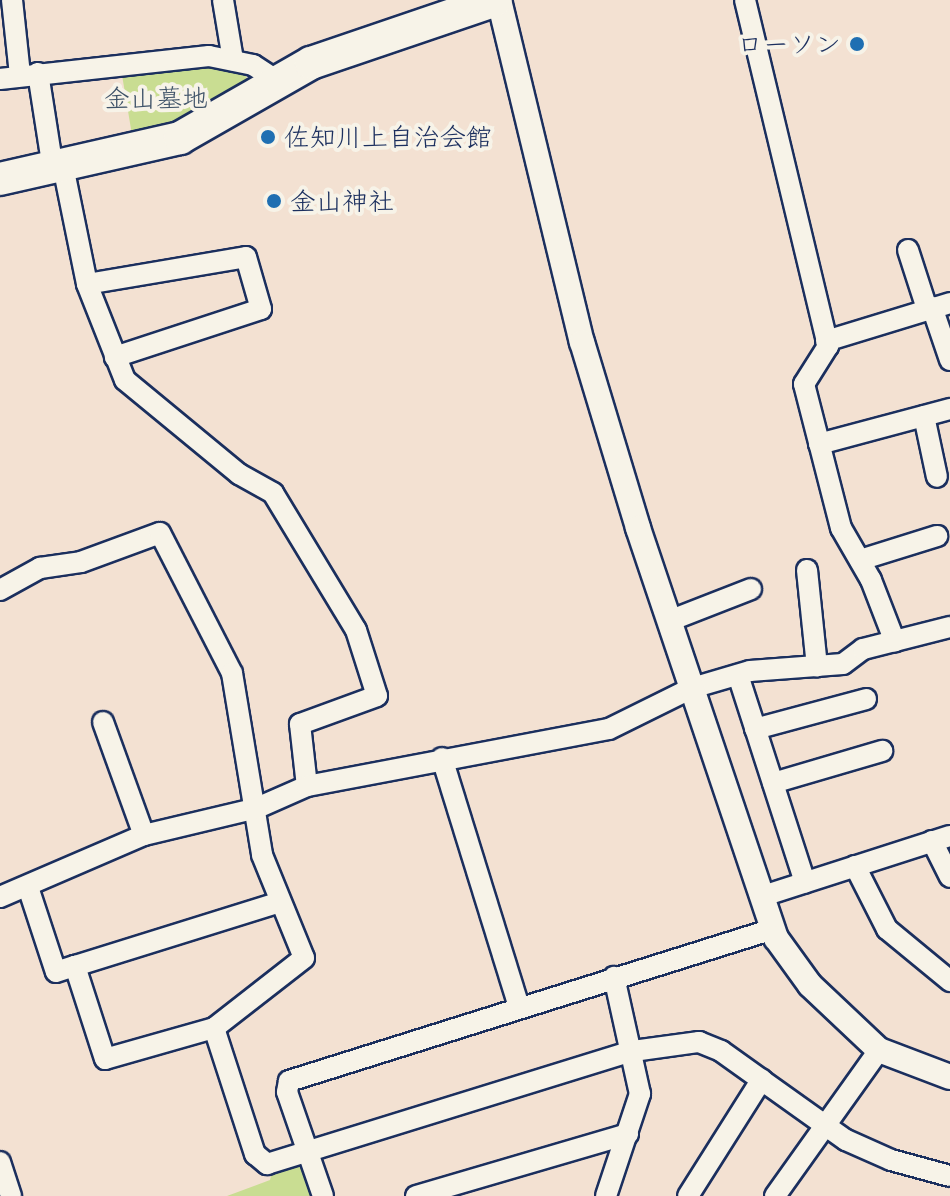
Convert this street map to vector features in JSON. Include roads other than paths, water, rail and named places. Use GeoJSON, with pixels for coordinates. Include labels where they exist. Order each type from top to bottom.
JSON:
{"type":"FeatureCollection","features":[{"type":"Feature","properties":{"kind":"main road"},"geometry":{"type":"LineString","coordinates":[[0,179],[180,138],[346,48],[498,0]]}},
{"type":"Feature","properties":{"kind":"street"},"geometry":{"type":"LineString","coordinates":[[12,0],[20,76],[58,168],[87,284],[125,380],[239,474],[273,493],[356,630],[377,696],[300,724],[307,786]]}},
{"type":"Feature","properties":{"kind":"street"},"geometry":{"type":"LineString","coordinates":[[223,0],[233,60]]}},
{"type":"Feature","properties":{"kind":"street"},"geometry":{"type":"LineString","coordinates":[[498,0],[582,342],[669,621],[773,929],[810,985],[879,1050],[950,1077]]}},
{"type":"Feature","properties":{"kind":"street"},"geometry":{"type":"LineString","coordinates":[[745,0],[826,341],[804,384],[841,528],[860,560],[895,642]]}},
{"type":"Feature","properties":{"kind":"street"},"geometry":{"type":"LineString","coordinates":[[20,76],[180,56],[233,60],[279,82]]}},
{"type":"Feature","properties":{"kind":"street"},"geometry":{"type":"LineString","coordinates":[[908,250],[936,306],[950,360]]}},
{"type":"Feature","properties":{"kind":"street"},"geometry":{"type":"LineString","coordinates":[[87,284],[246,257],[261,309],[115,357]]}},
{"type":"Feature","properties":{"kind":"street"},"geometry":{"type":"LineString","coordinates":[[826,341],[936,306]]}},
{"type":"Feature","properties":{"kind":"street"},"geometry":{"type":"LineString","coordinates":[[819,444],[950,409]]}},
{"type":"Feature","properties":{"kind":"street"},"geometry":{"type":"LineString","coordinates":[[924,416],[937,477]]}},
{"type":"Feature","properties":{"kind":"street"},"geometry":{"type":"LineString","coordinates":[[0,590],[40,568],[81,562],[160,533],[232,673],[257,808],[262,855],[304,958],[214,1028],[105,1059],[75,966]]}},
{"type":"Feature","properties":{"kind":"street"},"geometry":{"type":"LineString","coordinates":[[860,560],[937,536]]}},
{"type":"Feature","properties":{"kind":"street"},"geometry":{"type":"LineString","coordinates":[[807,570],[817,666]]}},
{"type":"Feature","properties":{"kind":"street"},"geometry":{"type":"LineString","coordinates":[[669,621],[751,589]]}},
{"type":"Feature","properties":{"kind":"street"},"geometry":{"type":"LineString","coordinates":[[0,897],[144,835],[257,808],[307,786],[442,758],[609,729],[692,688],[738,675],[843,664],[863,649],[950,627]]}},
{"type":"Feature","properties":{"kind":"street"},"geometry":{"type":"LineString","coordinates":[[738,675],[805,882]]}},
{"type":"Feature","properties":{"kind":"street"},"geometry":{"type":"LineString","coordinates":[[755,729],[866,699]]}},
{"type":"Feature","properties":{"kind":"street"},"geometry":{"type":"LineString","coordinates":[[103,722],[144,835]]}},
{"type":"Feature","properties":{"kind":"street"},"geometry":{"type":"LineString","coordinates":[[773,783],[882,751]]}},
{"type":"Feature","properties":{"kind":"street"},"geometry":{"type":"LineString","coordinates":[[442,758],[519,1006]]}},
{"type":"Feature","properties":{"kind":"street"},"geometry":{"type":"LineString","coordinates":[[763,896],[941,839],[950,877]]}},
{"type":"Feature","properties":{"kind":"street"},"geometry":{"type":"LineString","coordinates":[[855,866],[887,929],[950,981]]}},
{"type":"Feature","properties":{"kind":"street"},"geometry":{"type":"LineString","coordinates":[[28,887],[56,972],[280,902]]}},
{"type":"Feature","properties":{"kind":"street"},"geometry":{"type":"LineString","coordinates":[[323,1196],[287,1092],[289,1081],[519,1006],[773,929]]}},
{"type":"Feature","properties":{"kind":"street"},"geometry":{"type":"LineString","coordinates":[[606,1196],[640,1094],[633,1051],[614,977]]}},
{"type":"Feature","properties":{"kind":"street"},"geometry":{"type":"LineString","coordinates":[[214,1028],[255,1154],[267,1164],[633,1051],[699,1042],[762,1079],[825,1126],[891,1160],[950,1176]]}},
{"type":"Feature","properties":{"kind":"street"},"geometry":{"type":"LineString","coordinates":[[781,1194],[879,1050]]}},
{"type":"Feature","properties":{"kind":"street"},"geometry":{"type":"LineString","coordinates":[[688,1196],[762,1079]]}},
{"type":"Feature","properties":{"kind":"street"},"geometry":{"type":"LineString","coordinates":[[416,1196],[628,1134]]}},
{"type":"Feature","properties":{"kind":"street"},"geometry":{"type":"LineString","coordinates":[[0,1162],[11,1196]]}},
{"type":"Feature","properties":{"kind":"place","name":"ローソン"},"geometry":{"type":"Point","coordinates":[857,44]}},
{"type":"Feature","properties":{"kind":"place","name":"佐知川上自治会館"},"geometry":{"type":"Point","coordinates":[268,137]}},
{"type":"Feature","properties":{"kind":"place","name":"金山神社"},"geometry":{"type":"Point","coordinates":[274,201]}},
{"type":"Feature","properties":{"kind":"park label","name":"金山墓地"},"geometry":{"type":"Point","coordinates":[156,98]}}]}
